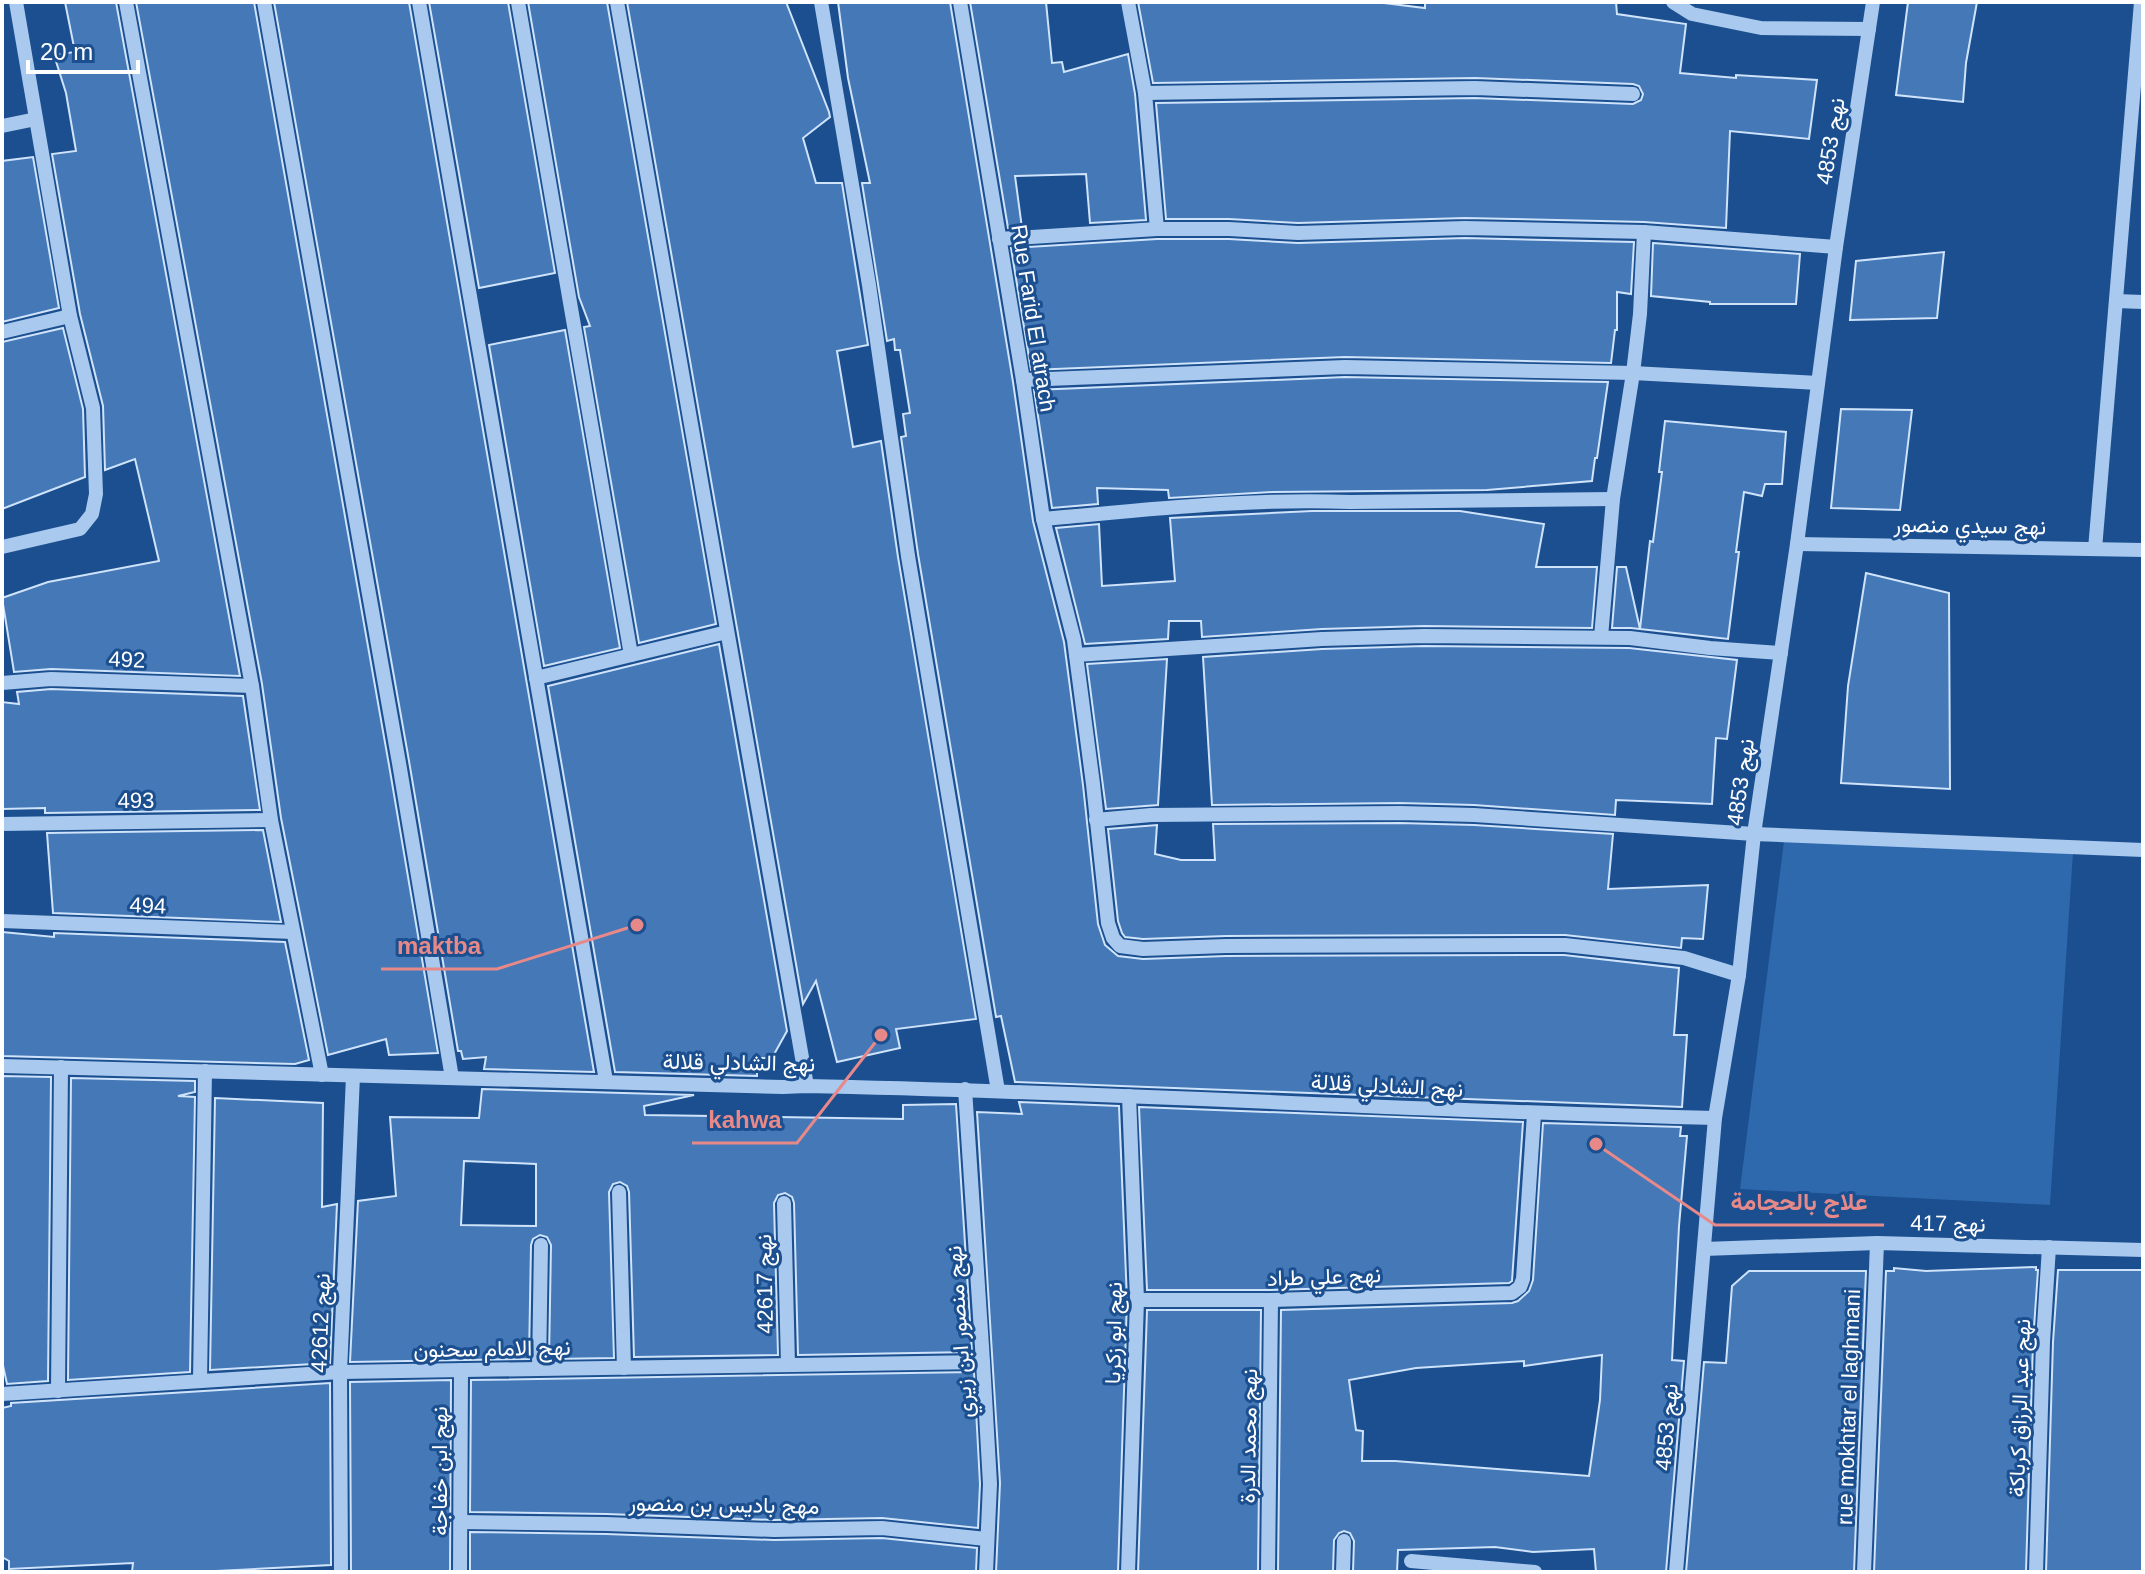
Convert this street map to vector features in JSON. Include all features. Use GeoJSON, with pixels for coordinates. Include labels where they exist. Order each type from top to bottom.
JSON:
{"type":"FeatureCollection","features":[{"type":"Feature","properties":{"kind":"street"},"geometry":{"type":"LineString","coordinates":[[2,547],[80,529],[92,514],[96,494],[93,408],[70,316],[16,2]]}},
{"type":"Feature","properties":{"kind":"street"},"geometry":{"type":"LineString","coordinates":[[126,2],[252,686],[271,820],[322,1075]]}},
{"type":"Feature","properties":{"kind":"street"},"geometry":{"type":"LineString","coordinates":[[264,2],[452,1078]]}},
{"type":"Feature","properties":{"kind":"street"},"geometry":{"type":"LineString","coordinates":[[419,2],[606,1081]]}},
{"type":"Feature","properties":{"kind":"street"},"geometry":{"type":"LineString","coordinates":[[518,2],[631,655]]}},
{"type":"Feature","properties":{"kind":"street"},"geometry":{"type":"LineString","coordinates":[[617,2],[807,1086]]}},
{"type":"Feature","properties":{"kind":"street"},"geometry":{"type":"LineString","coordinates":[[821,2],[869,285],[908,556],[998,1091]]}},
{"type":"Feature","properties":{"kind":"street","name":"Rue Farid El atrach"},"geometry":{"type":"LineString","coordinates":[[960,2],[1043,519],[1075,647],[1109,928],[1113,938],[1125,948],[1143,949],[1565,945],[1684,958],[1739,975]]}},
{"type":"Feature","properties":{"kind":"street"},"geometry":{"type":"LineString","coordinates":[[1128,2],[1145,93],[1157,229]]}},
{"type":"Feature","properties":{"kind":"street"},"geometry":{"type":"LineString","coordinates":[[1673,2],[1692,14],[1761,28],[1869,29]]}},
{"type":"Feature","properties":{"kind":"street","name":"نهج 4853"},"geometry":{"type":"LineString","coordinates":[[1676,1572],[1715,1118],[1739,975],[1754,834],[1873,2]]}},
{"type":"Feature","properties":{"kind":"street"},"geometry":{"type":"LineString","coordinates":[[2095,549],[2140,58],[2141,2]]}},
{"type":"Feature","properties":{"kind":"street"},"geometry":{"type":"LineString","coordinates":[[1145,93],[1475,88],[1633,94]]}},
{"type":"Feature","properties":{"kind":"street"},"geometry":{"type":"LineString","coordinates":[[2,126],[36,119]]}},
{"type":"Feature","properties":{"kind":"street"},"geometry":{"type":"LineString","coordinates":[[999,239],[1157,229],[1298,233],[1465,228],[1644,232],[1836,247]]}},
{"type":"Feature","properties":{"kind":"street"},"geometry":{"type":"LineString","coordinates":[[1601,637],[1613,499],[1640,314],[1644,232]]}},
{"type":"Feature","properties":{"kind":"street"},"geometry":{"type":"LineString","coordinates":[[2116,301],[2143,302]]}},
{"type":"Feature","properties":{"kind":"street"},"geometry":{"type":"LineString","coordinates":[[2,332],[70,316]]}},
{"type":"Feature","properties":{"kind":"street"},"geometry":{"type":"LineString","coordinates":[[1023,380],[1345,367],[1633,373],[1818,383]]}},
{"type":"Feature","properties":{"kind":"street"},"geometry":{"type":"LineString","coordinates":[[1043,519],[1169,508],[1310,501],[1613,499]]}},
{"type":"Feature","properties":{"kind":"street","name":"نهج سيدي منصور"},"geometry":{"type":"LineString","coordinates":[[1797,544],[2143,550]]}},
{"type":"Feature","properties":{"kind":"street"},"geometry":{"type":"LineString","coordinates":[[536,678],[727,632]]}},
{"type":"Feature","properties":{"kind":"street"},"geometry":{"type":"LineString","coordinates":[[1075,647],[1424,636],[1601,637],[1781,653]]}},
{"type":"Feature","properties":{"kind":"street","name":"492"},"geometry":{"type":"LineString","coordinates":[[2,683],[51,679],[252,686]]}},
{"type":"Feature","properties":{"kind":"street"},"geometry":{"type":"LineString","coordinates":[[1096,820],[1151,815],[1429,814],[1754,834],[2143,850]]}},
{"type":"Feature","properties":{"kind":"street","name":"493"},"geometry":{"type":"LineString","coordinates":[[2,824],[271,820]]}},
{"type":"Feature","properties":{"kind":"street","name":"494"},"geometry":{"type":"LineString","coordinates":[[2,921],[293,932]]}},
{"type":"Feature","properties":{"kind":"street","name":"نهج الشادلي قلالة"},"geometry":{"type":"LineString","coordinates":[[2,1066],[965,1089],[1534,1114],[1715,1118]]}},
{"type":"Feature","properties":{"kind":"street"},"geometry":{"type":"LineString","coordinates":[[58,1391],[61,1067]]}},
{"type":"Feature","properties":{"kind":"street"},"geometry":{"type":"LineString","coordinates":[[200,1381],[205,1071]]}},
{"type":"Feature","properties":{"kind":"street","name":"نهج 42612"},"geometry":{"type":"LineString","coordinates":[[341,1572],[340,1372],[353,1076]]}},
{"type":"Feature","properties":{"kind":"street","name":"نهج منصور ابن زيري"},"geometry":{"type":"LineString","coordinates":[[965,1089],[990,1484],[986,1572]]}},
{"type":"Feature","properties":{"kind":"street","name":"نهج ابو زكريا"},"geometry":{"type":"LineString","coordinates":[[1128,1572],[1137,1300],[1129,1096]]}},
{"type":"Feature","properties":{"kind":"street","name":"نهج علي طراد"},"geometry":{"type":"LineString","coordinates":[[1137,1300],[1271,1300],[1512,1293],[1520,1287],[1523,1279],[1534,1114]]}},
{"type":"Feature","properties":{"kind":"street"},"geometry":{"type":"LineString","coordinates":[[619,1192],[624,1368]]}},
{"type":"Feature","properties":{"kind":"street","name":"نهج 42617"},"geometry":{"type":"LineString","coordinates":[[784,1203],[788,1365]]}},
{"type":"Feature","properties":{"kind":"street","name":"نهج 417"},"geometry":{"type":"LineString","coordinates":[[1704,1249],[1877,1243],[2143,1250]]}},
{"type":"Feature","properties":{"kind":"street","name":"rue mokhtar el laghmani"},"geometry":{"type":"LineString","coordinates":[[1864,1572],[1877,1243]]}},
{"type":"Feature","properties":{"kind":"street"},"geometry":{"type":"LineString","coordinates":[[539,1369],[541,1245]]}},
{"type":"Feature","properties":{"kind":"street","name":"نهج عبد الرزاق كرباكة"},"geometry":{"type":"LineString","coordinates":[[2036,1572],[2049,1247]]}},
{"type":"Feature","properties":{"kind":"street","name":"نهج محمد الدرة"},"geometry":{"type":"LineString","coordinates":[[1268,1572],[1271,1300]]}},
{"type":"Feature","properties":{"kind":"street","name":"نهج الامام سحنون"},"geometry":{"type":"LineString","coordinates":[[2,1394],[340,1372],[983,1362]]}},
{"type":"Feature","properties":{"kind":"street","name":"نهج ابن خفاجة"},"geometry":{"type":"LineString","coordinates":[[460,1572],[461,1370]]}},
{"type":"Feature","properties":{"kind":"street","name":"مهج باديس بن منصور"},"geometry":{"type":"LineString","coordinates":[[461,1522],[774,1530],[882,1528],[986,1539]]}},
{"type":"Feature","properties":{"kind":"street"},"geometry":{"type":"LineString","coordinates":[[1343,1572],[1344,1541]]}},
{"type":"Feature","properties":{"kind":"street"},"geometry":{"type":"LineString","coordinates":[[1411,1561],[1535,1572]]}},
{"type":"Feature","properties":{"kind":"shaded area"},"geometry":{"type":"Polygon","coordinates":[[[1784,841],[2073,852],[2050,1205],[1740,1189],[1784,841]]]}},
{"type":"Feature","properties":{"kind":"building"},"geometry":{"type":"Polygon","coordinates":[[[65,2],[116,2],[240,676],[51,669],[14,672],[2,598],[48,582],[159,561],[135,459],[105,470],[103,406],[80,314],[52,154],[76,151],[66,93],[54,55],[75,52],[65,2]]]}},
{"type":"Feature","properties":{"kind":"building"},"geometry":{"type":"Polygon","coordinates":[[[136,2],[254,2],[438,1053],[389,1055],[386,1039],[328,1055],[281,818],[262,684],[136,2]]]}},
{"type":"Feature","properties":{"kind":"building"},"geometry":{"type":"Polygon","coordinates":[[[274,2],[409,2],[594,1072],[484,1069],[486,1057],[463,1059],[461,1051],[458,1051],[274,2]]]}},
{"type":"Feature","properties":{"kind":"building"},"geometry":{"type":"Polygon","coordinates":[[[429,2],[508,2],[555,273],[479,288],[429,2]]]}},
{"type":"Feature","properties":{"kind":"building"},"geometry":{"type":"Polygon","coordinates":[[[528,2],[607,2],[716,624],[639,643],[584,327],[590,326],[579,297],[528,2]]]}},
{"type":"Feature","properties":{"kind":"building"},"geometry":{"type":"Polygon","coordinates":[[[627,2],[786,2],[829,112],[830,117],[803,138],[816,183],[842,183],[868,345],[837,351],[853,447],[881,441],[976,1019],[896,1029],[900,1048],[837,1062],[816,981],[803,1004],[627,2]]]}},
{"type":"Feature","properties":{"kind":"building"},"geometry":{"type":"Polygon","coordinates":[[[838,2],[950,2],[1033,521],[1064,642],[1098,924],[1105,945],[1118,956],[1143,959],[1564,955],[1679,968],[1674,1035],[1687,1035],[1682,1107],[1015,1082],[1001,1016],[996,1017],[918,554],[901,437],[906,436],[903,414],[910,413],[900,350],[895,350],[894,339],[887,341],[862,183],[870,183],[848,78],[838,2]]]}},
{"type":"Feature","properties":{"kind":"building"},"geometry":{"type":"Polygon","coordinates":[[[970,2],[1046,2],[1052,63],[1062,62],[1064,72],[1128,54],[1135,94],[1146,220],[1090,223],[1086,174],[1015,176],[1022,228],[1008,228],[970,2]]]}},
{"type":"Feature","properties":{"kind":"building"},"geometry":{"type":"Polygon","coordinates":[[[1138,2],[1376,2],[1425,8],[1425,2],[1616,2],[1617,14],[1686,24],[1680,73],[1817,80],[1809,139],[1730,131],[1726,228],[1644,222],[1465,218],[1298,223],[1166,219],[1156,103],[1475,98],[1633,104],[1641,100],[1643,94],[1639,86],[1633,84],[1475,78],[1153,83],[1138,2]]]}},
{"type":"Feature","properties":{"kind":"building"},"geometry":{"type":"Polygon","coordinates":[[[1908,2],[1977,2],[1966,63],[1963,102],[1896,95],[1908,2]]]}},
{"type":"Feature","properties":{"kind":"building"},"geometry":{"type":"Polygon","coordinates":[[[33,157],[59,308],[2,322],[2,161],[33,157]]]}},
{"type":"Feature","properties":{"kind":"building"},"geometry":{"type":"Polygon","coordinates":[[[1465,238],[1634,242],[1631,294],[1617,292],[1617,330],[1611,363],[1345,357],[1031,370],[1011,248],[1157,239],[1298,243],[1465,238]]]}},
{"type":"Feature","properties":{"kind":"building"},"geometry":{"type":"Polygon","coordinates":[[[1653,243],[1800,254],[1796,304],[1710,304],[1651,296],[1653,243]]]}},
{"type":"Feature","properties":{"kind":"building"},"geometry":{"type":"Polygon","coordinates":[[[1944,252],[1937,318],[1850,320],[1856,261],[1944,252]]]}},
{"type":"Feature","properties":{"kind":"building"},"geometry":{"type":"Polygon","coordinates":[[[63,328],[83,409],[85,477],[2,509],[2,342],[63,328]]]}},
{"type":"Feature","properties":{"kind":"building"},"geometry":{"type":"Polygon","coordinates":[[[565,330],[620,648],[544,666],[489,345],[565,330]]]}},
{"type":"Feature","properties":{"kind":"building"},"geometry":{"type":"Polygon","coordinates":[[[1345,377],[1608,382],[1592,481],[1487,490],[1273,492],[1169,498],[1168,490],[1097,488],[1098,504],[1052,508],[1034,390],[1345,377]]]}},
{"type":"Feature","properties":{"kind":"building"},"geometry":{"type":"Polygon","coordinates":[[[1841,409],[1912,410],[1900,510],[1831,508],[1841,409]]]}},
{"type":"Feature","properties":{"kind":"building"},"geometry":{"type":"Polygon","coordinates":[[[1665,421],[1786,432],[1782,484],[1765,484],[1762,496],[1744,492],[1728,639],[1612,628],[1617,567],[1626,567],[1640,629],[1662,472],[1659,472],[1665,421]]]}},
{"type":"Feature","properties":{"kind":"building"},"geometry":{"type":"Polygon","coordinates":[[[1312,511],[1460,511],[1544,524],[1536,567],[1597,567],[1592,628],[1424,626],[1202,637],[1201,621],[1169,621],[1168,639],[1085,644],[1056,528],[1099,524],[1102,586],[1175,581],[1170,518],[1312,511]]]}},
{"type":"Feature","properties":{"kind":"building"},"geometry":{"type":"Polygon","coordinates":[[[1866,573],[1949,593],[1950,789],[1841,783],[1848,686],[1866,573]]]}},
{"type":"Feature","properties":{"kind":"building"},"geometry":{"type":"Polygon","coordinates":[[[719,644],[787,1031],[772,1058],[757,1058],[757,1076],[615,1072],[548,686],[719,644]]]}},
{"type":"Feature","properties":{"kind":"building"},"geometry":{"type":"Polygon","coordinates":[[[1424,646],[1629,648],[1737,660],[1727,739],[1716,738],[1712,804],[1616,800],[1615,815],[1400,803],[1212,805],[1203,657],[1424,646]]]}},
{"type":"Feature","properties":{"kind":"building"},"geometry":{"type":"Polygon","coordinates":[[[1167,659],[1158,805],[1106,809],[1087,664],[1167,659]]]}},
{"type":"Feature","properties":{"kind":"building"},"geometry":{"type":"Polygon","coordinates":[[[51,689],[243,696],[260,810],[45,813],[45,808],[2,809],[2,702],[19,704],[17,692],[51,689]]]}},
{"type":"Feature","properties":{"kind":"building"},"geometry":{"type":"Polygon","coordinates":[[[1400,823],[1613,834],[1608,889],[1708,885],[1703,939],[1682,938],[1681,948],[1565,935],[1143,939],[1125,937],[1122,933],[1108,829],[1157,825],[1155,854],[1181,860],[1215,860],[1213,824],[1400,823]]]}},
{"type":"Feature","properties":{"kind":"building"},"geometry":{"type":"Polygon","coordinates":[[[263,830],[281,922],[53,913],[47,833],[263,830]]]}},
{"type":"Feature","properties":{"kind":"building"},"geometry":{"type":"Polygon","coordinates":[[[2,932],[54,937],[54,933],[285,942],[309,1060],[295,1064],[2,1056],[2,932]]]}},
{"type":"Feature","properties":{"kind":"building"},"geometry":{"type":"Polygon","coordinates":[[[2,1076],[51,1077],[48,1381],[7,1384],[2,1361],[2,1076]]]}},
{"type":"Feature","properties":{"kind":"building"},"geometry":{"type":"Polygon","coordinates":[[[71,1078],[195,1081],[195,1092],[178,1096],[195,1097],[190,1372],[68,1380],[71,1078]]]}},
{"type":"Feature","properties":{"kind":"building"},"geometry":{"type":"Polygon","coordinates":[[[482,1089],[694,1095],[644,1106],[645,1115],[903,1119],[903,1105],[956,1104],[972,1352],[798,1355],[794,1203],[792,1197],[785,1193],[778,1195],[774,1203],[778,1355],[634,1357],[629,1192],[627,1186],[620,1182],[613,1184],[609,1192],[614,1358],[549,1359],[551,1245],[547,1237],[540,1235],[533,1239],[531,1245],[529,1359],[350,1362],[358,1201],[396,1196],[390,1117],[479,1118],[482,1089]],[[464,1161],[461,1225],[536,1226],[536,1164],[464,1161]]]}},
{"type":"Feature","properties":{"kind":"building"},"geometry":{"type":"Polygon","coordinates":[[[215,1098],[323,1103],[322,1207],[337,1204],[330,1363],[210,1370],[215,1098]]]}},
{"type":"Feature","properties":{"kind":"building"},"geometry":{"type":"Polygon","coordinates":[[[1019,1102],[1119,1106],[1127,1300],[1118,1572],[996,1572],[1000,1483],[977,1112],[1022,1114],[1019,1102]]]}},
{"type":"Feature","properties":{"kind":"building"},"geometry":{"type":"Polygon","coordinates":[[[1139,1107],[1523,1122],[1512,1281],[1271,1290],[1147,1290],[1139,1107]]]}},
{"type":"Feature","properties":{"kind":"building"},"geometry":{"type":"Polygon","coordinates":[[[1543,1123],[1681,1127],[1680,1136],[1687,1136],[1672,1360],[1684,1361],[1666,1572],[1596,1572],[1594,1549],[1533,1552],[1495,1547],[1398,1550],[1397,1572],[1353,1572],[1354,1541],[1350,1533],[1344,1531],[1334,1540],[1333,1572],[1278,1572],[1281,1310],[1512,1303],[1529,1291],[1533,1280],[1543,1123]],[[1602,1355],[1524,1366],[1524,1361],[1416,1368],[1349,1380],[1356,1430],[1363,1431],[1362,1461],[1589,1476],[1600,1400],[1602,1355]]]}},
{"type":"Feature","properties":{"kind":"building"},"geometry":{"type":"Polygon","coordinates":[[[2036,1267],[2026,1572],[1874,1572],[1886,1271],[1894,1271],[1894,1268],[1926,1271],[2036,1267]]]}},
{"type":"Feature","properties":{"kind":"building"},"geometry":{"type":"Polygon","coordinates":[[[2058,1270],[2143,1270],[2143,1572],[2046,1572],[2058,1270]]]}},
{"type":"Feature","properties":{"kind":"building"},"geometry":{"type":"Polygon","coordinates":[[[1749,1271],[1866,1271],[1854,1572],[1686,1572],[1704,1362],[1726,1363],[1732,1286],[1749,1271]]]}},
{"type":"Feature","properties":{"kind":"building"},"geometry":{"type":"Polygon","coordinates":[[[1147,1310],[1261,1310],[1258,1572],[1138,1572],[1147,1310]]]}},
{"type":"Feature","properties":{"kind":"building"},"geometry":{"type":"Polygon","coordinates":[[[974,1372],[980,1484],[978,1528],[882,1518],[774,1520],[470,1512],[471,1380],[974,1372]]]}},
{"type":"Feature","properties":{"kind":"building"},"geometry":{"type":"Polygon","coordinates":[[[451,1380],[450,1572],[351,1572],[350,1382],[451,1380]]]}},
{"type":"Feature","properties":{"kind":"building"},"geometry":{"type":"Polygon","coordinates":[[[330,1383],[331,1565],[132,1572],[133,1563],[9,1569],[9,1561],[2,1557],[2,1408],[11,1406],[11,1403],[330,1383]]]}},
{"type":"Feature","properties":{"kind":"building"},"geometry":{"type":"Polygon","coordinates":[[[470,1532],[774,1540],[882,1538],[977,1548],[976,1572],[470,1572],[470,1532]]]}},
{"type":"Feature","properties":{"kind":"place","name":"maktba"},"geometry":{"type":"Point","coordinates":[637,925]}},
{"type":"Feature","properties":{"kind":"place","name":"kahwa"},"geometry":{"type":"Point","coordinates":[881,1035]}},
{"type":"Feature","properties":{"kind":"place","name":"علاج بالحجامة"},"geometry":{"type":"Point","coordinates":[1596,1144]}}]}
